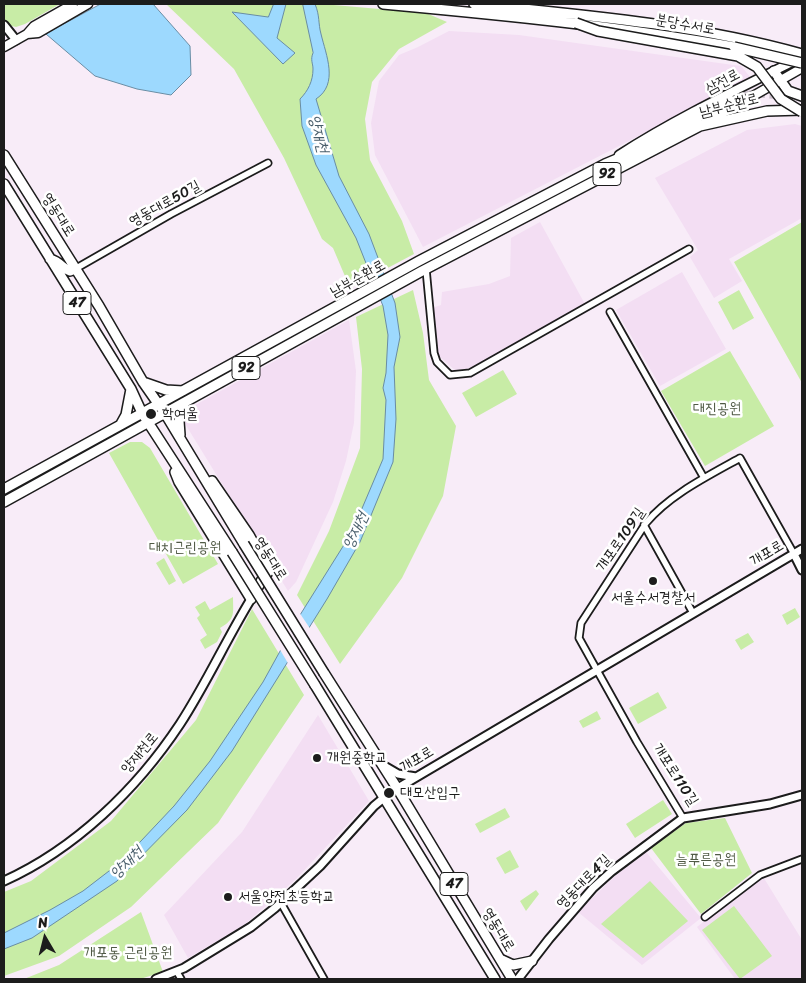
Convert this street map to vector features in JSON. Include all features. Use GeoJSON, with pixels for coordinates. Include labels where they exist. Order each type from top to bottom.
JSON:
{"type":"FeatureCollection","features":[{"type":"Feature","properties":{"kind":"main road"},"geometry":{"type":"LineString","coordinates":[[27,34],[34,26],[72,4]]}},
{"type":"Feature","properties":{"kind":"main road"},"geometry":{"type":"LineString","coordinates":[[4,47],[27,34],[38,32],[88,4]]}},
{"type":"Feature","properties":{"kind":"main road","name":"분당수서로"},"geometry":{"type":"LineString","coordinates":[[383,4],[576,23],[686,38],[734,47],[802,64]]}},
{"type":"Feature","properties":{"kind":"main road","name":"분당수서로"},"geometry":{"type":"LineString","coordinates":[[474,4],[584,15],[692,29],[732,36],[802,56]]}},
{"type":"Feature","properties":{"kind":"main road"},"geometry":{"type":"LineString","coordinates":[[576,23],[598,31],[738,56],[757,67],[781,99],[802,111]]}},
{"type":"Feature","properties":{"kind":"main road","name":"삼전로"},"geometry":{"type":"LineString","coordinates":[[606,164],[635,145],[802,56]]}},
{"type":"Feature","properties":{"kind":"main road","name":"삼전로"},"geometry":{"type":"LineString","coordinates":[[700,126],[802,68]]}},
{"type":"Feature","properties":{"kind":"main road"},"geometry":{"type":"LineString","coordinates":[[771,73],[783,97],[802,105]]}},
{"type":"Feature","properties":{"kind":"main road"},"geometry":{"type":"LineString","coordinates":[[777,82],[788,91],[802,96]]}},
{"type":"Feature","properties":{"kind":"main road","name":"남부순환로"},"geometry":{"type":"LineString","coordinates":[[4,489],[419,261],[606,164],[636,151],[730,100]]}},
{"type":"Feature","properties":{"kind":"main road","name":"남부순환로"},"geometry":{"type":"LineString","coordinates":[[4,502],[424,270],[700,126],[767,110],[802,111]]}},
{"type":"Feature","properties":{"kind":"main road","name":"영동대로"},"geometry":{"type":"LineString","coordinates":[[4,155],[99,306],[143,382],[165,413],[244,544],[397,788],[512,979]]}},
{"type":"Feature","properties":{"kind":"main road","name":"영동대로"},"geometry":{"type":"LineString","coordinates":[[4,184],[131,389],[142,413],[232,552],[385,797],[495,979]]}},
{"type":"Feature","properties":{"kind":"main road"},"geometry":{"type":"LineString","coordinates":[[50,259],[59,262],[65,269],[70,271],[75,269]]}},
{"type":"Feature","properties":{"kind":"main road"},"geometry":{"type":"LineString","coordinates":[[143,382],[166,390],[184,391]]}},
{"type":"Feature","properties":{"kind":"main road"},"geometry":{"type":"LineString","coordinates":[[120,425],[126,415],[131,389]]}},
{"type":"Feature","properties":{"kind":"main road"},"geometry":{"type":"LineString","coordinates":[[181,440],[179,421],[185,402]]}},
{"type":"Feature","properties":{"kind":"main road"},"geometry":{"type":"LineString","coordinates":[[172,459],[179,482],[251,599],[269,571],[249,535],[223,495],[190,453]]}},
{"type":"Feature","properties":{"kind":"main road"},"geometry":{"type":"LineString","coordinates":[[499,958],[513,965],[532,961]]}},
{"type":"Feature","properties":{"kind":"street"},"geometry":{"type":"LineString","coordinates":[[4,25],[16,40]]}},
{"type":"Feature","properties":{"kind":"street","name":"영동대로50길"},"geometry":{"type":"LineString","coordinates":[[75,269],[268,163]]}},
{"type":"Feature","properties":{"kind":"street"},"geometry":{"type":"LineString","coordinates":[[424,270],[434,352],[437,362],[450,375],[470,373],[689,249]]}},
{"type":"Feature","properties":{"kind":"street"},"geometry":{"type":"LineString","coordinates":[[610,312],[704,478]]}},
{"type":"Feature","properties":{"kind":"street","name":"개포로109길"},"geometry":{"type":"LineString","coordinates":[[598,670],[578,636],[581,623],[644,525],[657,510],[704,478],[740,458],[794,554]]}},
{"type":"Feature","properties":{"kind":"street"},"geometry":{"type":"LineString","coordinates":[[644,525],[693,614]]}},
{"type":"Feature","properties":{"kind":"street","name":"개포로"},"geometry":{"type":"LineString","coordinates":[[156,979],[177,972],[251,927],[281,903],[320,866],[374,806],[397,788],[802,549]]}},
{"type":"Feature","properties":{"kind":"street"},"geometry":{"type":"LineString","coordinates":[[794,554],[802,570]]}},
{"type":"Feature","properties":{"kind":"street","name":"양재천로"},"geometry":{"type":"LineString","coordinates":[[4,882],[41,861],[76,837],[108,810],[133,783],[180,724],[251,599]]}},
{"type":"Feature","properties":{"kind":"street","name":"개포로110길"},"geometry":{"type":"LineString","coordinates":[[598,670],[637,742],[683,818],[770,804],[802,795]]}},
{"type":"Feature","properties":{"kind":"street"},"geometry":{"type":"LineString","coordinates":[[382,764],[394,773],[416,777]]}},
{"type":"Feature","properties":{"kind":"street","name":"영동대로4길"},"geometry":{"type":"LineString","coordinates":[[518,979],[582,900],[612,871],[683,818]]}},
{"type":"Feature","properties":{"kind":"street"},"geometry":{"type":"LineString","coordinates":[[705,917],[760,875],[802,859]]}},
{"type":"Feature","properties":{"kind":"street"},"geometry":{"type":"LineString","coordinates":[[281,903],[324,979]]}},
{"type":"Feature","properties":{"kind":"street"},"geometry":{"type":"LineString","coordinates":[[177,972],[181,979]]}},
{"type":"Feature","properties":{"kind":"shaded area"},"geometry":{"type":"Polygon","coordinates":[[[449,31],[519,35],[741,66],[751,78],[423,247],[375,155],[371,123],[379,81],[399,55],[449,31]]]}},
{"type":"Feature","properties":{"kind":"shaded area"},"geometry":{"type":"Polygon","coordinates":[[[795,124],[802,126],[802,218],[729,259],[742,281],[714,298],[690,257],[698,250],[655,178],[747,130],[795,124]]]}},
{"type":"Feature","properties":{"kind":"shaded area"},"geometry":{"type":"Polygon","coordinates":[[[540,222],[586,306],[507,356],[457,372],[439,356],[432,308],[441,305],[442,292],[489,284],[510,276],[511,238],[540,222]]]}},
{"type":"Feature","properties":{"kind":"shaded area"},"geometry":{"type":"Polygon","coordinates":[[[682,272],[726,349],[660,386],[616,310],[682,272]]]}},
{"type":"Feature","properties":{"kind":"shaded area"},"geometry":{"type":"Polygon","coordinates":[[[349,320],[356,371],[354,423],[346,461],[333,502],[296,582],[288,591],[179,414],[349,320]]]}},
{"type":"Feature","properties":{"kind":"shaded area"},"geometry":{"type":"Polygon","coordinates":[[[318,715],[369,801],[296,879],[244,925],[188,958],[164,915],[242,832],[318,715]]]}},
{"type":"Feature","properties":{"kind":"shaded area"},"geometry":{"type":"Polygon","coordinates":[[[646,852],[701,918],[642,965],[578,912],[614,877],[646,852]]]}},
{"type":"Feature","properties":{"kind":"shaded area"},"geometry":{"type":"Polygon","coordinates":[[[762,875],[802,940],[802,979],[735,979],[697,927],[762,875]]]}},
{"type":"Feature","properties":{"kind":"green space"},"geometry":{"type":"Polygon","coordinates":[[[4,4],[60,4],[25,24],[16,27],[8,25],[4,20],[4,4]]]}},
{"type":"Feature","properties":{"kind":"green space"},"geometry":{"type":"Polygon","coordinates":[[[166,4],[322,4],[426,13],[447,22],[399,49],[372,82],[365,119],[370,160],[402,221],[414,254],[350,288],[333,248],[322,239],[284,158],[234,69],[166,4]]]}},
{"type":"Feature","properties":{"kind":"green space"},"geometry":{"type":"Polygon","coordinates":[[[802,222],[802,383],[734,262],[802,222]]]}},
{"type":"Feature","properties":{"kind":"green space"},"geometry":{"type":"Polygon","coordinates":[[[413,290],[423,333],[429,380],[456,426],[443,496],[402,578],[340,664],[297,595],[329,531],[360,448],[362,369],[356,317],[413,290]]]}},
{"type":"Feature","properties":{"kind":"green space"},"geometry":{"type":"Polygon","coordinates":[[[739,290],[754,318],[733,330],[718,302],[739,290]]]}},
{"type":"Feature","properties":{"kind":"green space","name":"대진공원"},"geometry":{"type":"Polygon","coordinates":[[[730,351],[774,426],[705,466],[661,391],[730,351]]]}},
{"type":"Feature","properties":{"kind":"green space"},"geometry":{"type":"Polygon","coordinates":[[[503,370],[517,394],[476,417],[462,393],[503,370]]]}},
{"type":"Feature","properties":{"kind":"green space","name":"대치근린공원"},"geometry":{"type":"Polygon","coordinates":[[[130,442],[142,442],[150,448],[218,564],[183,584],[109,453],[130,442]]]}},
{"type":"Feature","properties":{"kind":"green space"},"geometry":{"type":"Polygon","coordinates":[[[164,558],[176,581],[169,585],[156,563],[164,558]]]}},
{"type":"Feature","properties":{"kind":"green space"},"geometry":{"type":"Polygon","coordinates":[[[233,597],[233,611],[229,622],[220,628],[222,632],[217,642],[205,649],[200,640],[207,635],[197,618],[200,615],[195,607],[205,601],[210,610],[233,597]]]}},
{"type":"Feature","properties":{"kind":"green space"},"geometry":{"type":"Polygon","coordinates":[[[795,608],[800,617],[787,625],[782,615],[795,608]]]}},
{"type":"Feature","properties":{"kind":"green space"},"geometry":{"type":"Polygon","coordinates":[[[252,609],[304,695],[218,823],[131,907],[59,956],[4,976],[4,892],[31,881],[111,821],[196,720],[252,609]]]}},
{"type":"Feature","properties":{"kind":"green space"},"geometry":{"type":"Polygon","coordinates":[[[748,633],[754,642],[741,650],[735,640],[748,633]]]}},
{"type":"Feature","properties":{"kind":"green space"},"geometry":{"type":"Polygon","coordinates":[[[658,692],[667,708],[638,724],[629,708],[658,692]]]}},
{"type":"Feature","properties":{"kind":"green space"},"geometry":{"type":"Polygon","coordinates":[[[597,711],[601,719],[583,728],[579,721],[597,711]]]}},
{"type":"Feature","properties":{"kind":"green space"},"geometry":{"type":"Polygon","coordinates":[[[663,800],[672,814],[635,838],[626,824],[663,800]]]}},
{"type":"Feature","properties":{"kind":"green space"},"geometry":{"type":"Polygon","coordinates":[[[505,808],[510,817],[480,833],[475,824],[505,808]]]}},
{"type":"Feature","properties":{"kind":"green space","name":"늘푸른공원"},"geometry":{"type":"Polygon","coordinates":[[[725,818],[752,873],[701,914],[651,848],[686,823],[725,818]]]}},
{"type":"Feature","properties":{"kind":"green space"},"geometry":{"type":"Polygon","coordinates":[[[510,850],[519,867],[505,874],[496,858],[510,850]]]}},
{"type":"Feature","properties":{"kind":"green space"},"geometry":{"type":"Polygon","coordinates":[[[650,881],[688,921],[643,958],[601,924],[650,881]]]}},
{"type":"Feature","properties":{"kind":"green space"},"geometry":{"type":"Polygon","coordinates":[[[536,890],[539,894],[526,911],[520,901],[536,890]]]}},
{"type":"Feature","properties":{"kind":"green space"},"geometry":{"type":"Polygon","coordinates":[[[734,906],[772,956],[740,979],[702,930],[734,906]]]}},
{"type":"Feature","properties":{"kind":"green space","name":"개포동 근린공원"},"geometry":{"type":"Polygon","coordinates":[[[141,912],[163,972],[140,979],[24,979],[59,965],[141,912]]]}},
{"type":"Feature","properties":{"kind":"water"},"geometry":{"type":"Polygon","coordinates":[[[101,4],[153,4],[190,46],[191,75],[171,95],[137,89],[95,76],[46,34],[101,4]]]}},
{"type":"Feature","properties":{"kind":"water"},"geometry":{"type":"Polygon","coordinates":[[[274,4],[286,4],[277,38],[295,53],[283,64],[232,12],[268,17],[274,4]]]}},
{"type":"Feature","properties":{"kind":"water","name":"양재천"},"geometry":{"type":"Polygon","coordinates":[[[303,4],[315,4],[318,12],[320,30],[328,60],[329,77],[323,93],[316,99],[339,176],[369,234],[395,303],[400,337],[394,367],[396,419],[393,462],[360,542],[327,599],[232,751],[187,810],[117,881],[32,938],[4,949],[4,933],[50,910],[83,891],[109,871],[120,867],[124,859],[174,806],[210,761],[263,682],[300,615],[352,532],[383,459],[386,400],[383,388],[386,373],[388,335],[383,306],[356,238],[316,165],[302,126],[300,99],[310,85],[313,69],[313,53],[303,4]]]}},
{"type":"Feature","properties":{"kind":"pier"},"geometry":{"type":"Polygon","coordinates":[[[299,612],[311,630],[289,665],[279,648],[299,612]]]}},
{"type":"Feature","properties":{"kind":"tunnel"},"geometry":{"type":"LineString","coordinates":[[730,100],[758,93],[797,96]]}},
{"type":"Feature","properties":{"kind":"place","name":"학여울"},"geometry":{"type":"Point","coordinates":[151,414]}},
{"type":"Feature","properties":{"kind":"place","name":"서울수서경찰서"},"geometry":{"type":"Point","coordinates":[653,581]}},
{"type":"Feature","properties":{"kind":"place","name":"개원중학교"},"geometry":{"type":"Point","coordinates":[317,758]}},
{"type":"Feature","properties":{"kind":"place","name":"대모산입구"},"geometry":{"type":"Point","coordinates":[389,793]}},
{"type":"Feature","properties":{"kind":"place","name":"서울양전초등학교"},"geometry":{"type":"Point","coordinates":[228,897]}}]}
